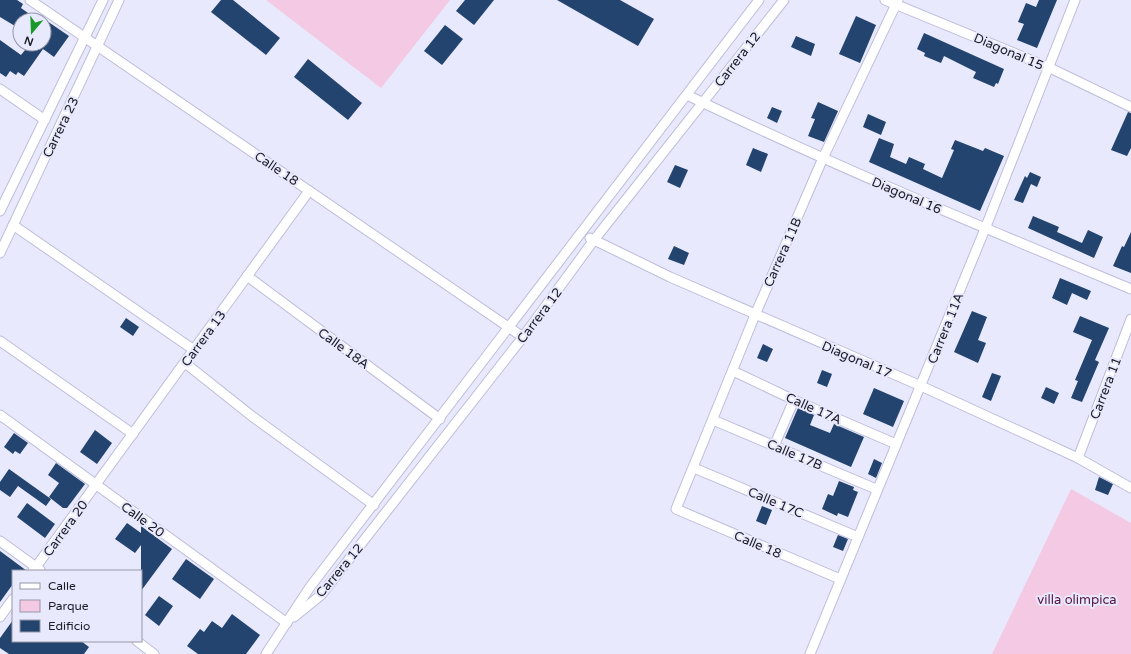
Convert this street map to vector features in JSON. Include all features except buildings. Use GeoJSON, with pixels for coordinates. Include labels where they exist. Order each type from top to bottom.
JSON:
{"type":"FeatureCollection","features":[{"type":"Feature","properties":{"kind":"street","name":"Calle 18"},"geometry":{"type":"LineString","coordinates":[[30,0],[523,337]]}},
{"type":"Feature","properties":{"kind":"street","name":"Carrera 23"},"geometry":{"type":"LineString","coordinates":[[0,211],[3,197],[45,120],[86,38],[103,0]]}},
{"type":"Feature","properties":{"kind":"street","name":"Carrera 23"},"geometry":{"type":"LineString","coordinates":[[0,253],[99,47],[119,0]]}},
{"type":"Feature","properties":{"kind":"street","name":"Carrera 12"},"geometry":{"type":"LineString","coordinates":[[266,654],[310,587],[759,0]]}},
{"type":"Feature","properties":{"kind":"street","name":"Carrera 12"},"geometry":{"type":"LineString","coordinates":[[287,623],[321,595],[523,337],[594,240],[784,0]]}},
{"type":"Feature","properties":{"kind":"street","name":"Diagonal 15"},"geometry":{"type":"LineString","coordinates":[[885,0],[897,2],[1048,67],[1131,107]]}},
{"type":"Feature","properties":{"kind":"street","name":"Carrera 11A"},"geometry":{"type":"LineString","coordinates":[[810,654],[876,489],[921,386],[985,229],[1075,0]]}},
{"type":"Feature","properties":{"kind":"street","name":"Carrera 11B"},"geometry":{"type":"LineString","coordinates":[[676,509],[694,468],[755,315],[823,158],[897,2]]}},
{"type":"Feature","properties":{"kind":"street"},"geometry":{"type":"LineString","coordinates":[[0,89],[45,120]]}},
{"type":"Feature","properties":{"kind":"street","name":"Diagonal 16"},"geometry":{"type":"LineString","coordinates":[[687,95],[823,158],[985,229],[1131,289]]}},
{"type":"Feature","properties":{"kind":"street","name":"Carrera 13"},"geometry":{"type":"LineString","coordinates":[[96,484],[310,191]]}},
{"type":"Feature","properties":{"kind":"street"},"geometry":{"type":"LineString","coordinates":[[14,225],[194,350]]}},
{"type":"Feature","properties":{"kind":"street","name":"Diagonal 17"},"geometry":{"type":"LineString","coordinates":[[581,234],[670,277],[921,386],[1078,458],[1131,488]]}},
{"type":"Feature","properties":{"kind":"street","name":"Calle 18A"},"geometry":{"type":"LineString","coordinates":[[247,276],[440,419]]}},
{"type":"Feature","properties":{"kind":"street","name":"Carrera 11"},"geometry":{"type":"LineString","coordinates":[[1078,458],[1131,320]]}},
{"type":"Feature","properties":{"kind":"street"},"geometry":{"type":"LineString","coordinates":[[0,342],[133,434]]}},
{"type":"Feature","properties":{"kind":"street"},"geometry":{"type":"LineString","coordinates":[[185,363],[253,417],[374,505]]}},
{"type":"Feature","properties":{"kind":"street","name":"Calle 17A"},"geometry":{"type":"LineString","coordinates":[[733,371],[794,400],[896,444]]}},
{"type":"Feature","properties":{"kind":"street"},"geometry":{"type":"LineString","coordinates":[[774,446],[794,400]]}},
{"type":"Feature","properties":{"kind":"street","name":"Calle 20"},"geometry":{"type":"LineString","coordinates":[[0,415],[287,623]]}},
{"type":"Feature","properties":{"kind":"street","name":"Calle 17B"},"geometry":{"type":"LineString","coordinates":[[713,420],[876,489]]}},
{"type":"Feature","properties":{"kind":"street","name":"Calle 17C"},"geometry":{"type":"LineString","coordinates":[[694,468],[858,536]]}},
{"type":"Feature","properties":{"kind":"street","name":"Carrera 20"},"geometry":{"type":"LineString","coordinates":[[37,570],[96,484]]}},
{"type":"Feature","properties":{"kind":"street","name":"Calle 18"},"geometry":{"type":"LineString","coordinates":[[676,509],[840,579]]}},
{"type":"Feature","properties":{"kind":"street"},"geometry":{"type":"LineString","coordinates":[[0,541],[37,570]]}},
{"type":"Feature","properties":{"kind":"street"},"geometry":{"type":"LineString","coordinates":[[0,617],[12,600]]}},
{"type":"Feature","properties":{"kind":"street"},"geometry":{"type":"LineString","coordinates":[[138,642],[154,654]]}},
{"type":"Feature","properties":{"kind":"green space"},"geometry":{"type":"Polygon","coordinates":[[[266,0],[450,0],[381,88],[266,0]]]}},
{"type":"Feature","properties":{"kind":"green space","name":"villa olimpica"},"geometry":{"type":"Polygon","coordinates":[[[1071,489],[1131,523],[1131,654],[992,654],[1071,489]]]}}]}
